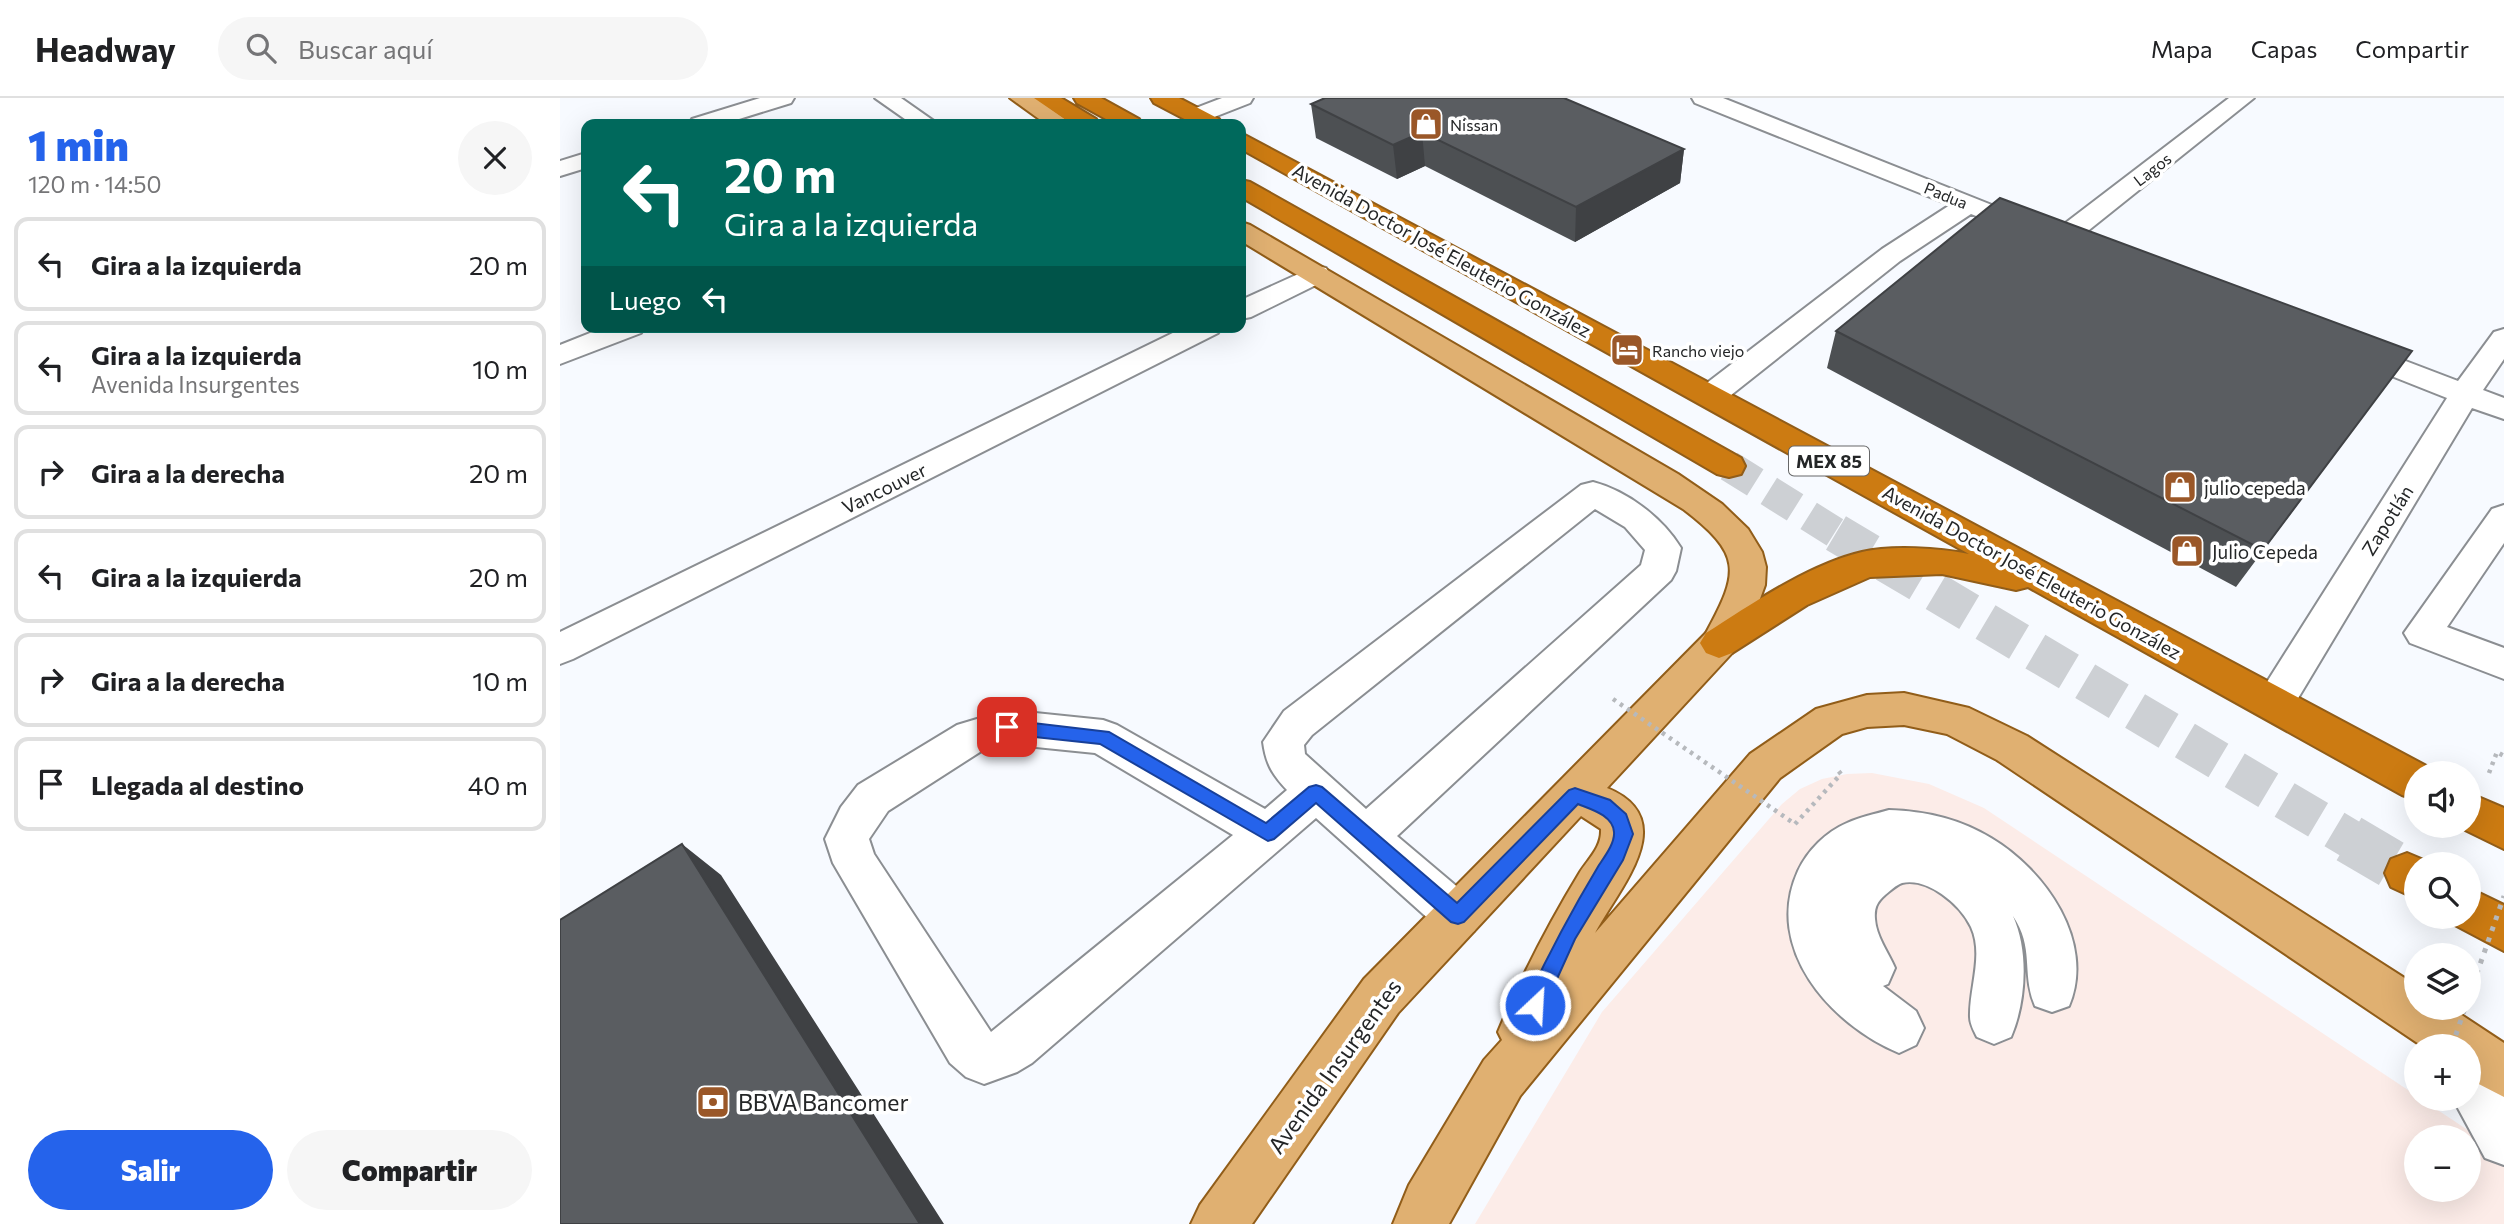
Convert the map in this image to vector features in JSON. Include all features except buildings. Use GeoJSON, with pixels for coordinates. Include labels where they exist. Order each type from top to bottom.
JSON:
{"type":"FeatureCollection","features":[{"type":"Feature","properties":{"kind":"highway"},"geometry":{"type":"LineString","coordinates":[[1045,98],[1080,119]]}},
{"type":"Feature","properties":{"kind":"highway"},"geometry":{"type":"LineString","coordinates":[[1086,98],[1122,119]]}},
{"type":"Feature","properties":{"kind":"highway"},"geometry":{"type":"LineString","coordinates":[[1162,98],[1202,119]]}},
{"type":"Feature","properties":{"kind":"highway","name":"Avenida Doctor José Eleuterio González"},"geometry":{"type":"LineString","coordinates":[[1246,143],[2404,775]]}},
{"type":"Feature","properties":{"kind":"highway"},"geometry":{"type":"LineString","coordinates":[[1246,190],[1729,466]]}},
{"type":"Feature","properties":{"kind":"highway"},"geometry":{"type":"LineString","coordinates":[[1719,643],[1794,595],[1865,564],[1942,561],[2059,586]]}},
{"type":"Feature","properties":{"kind":"highway"},"geometry":{"type":"LineString","coordinates":[[2481,818],[2504,830]]}},
{"type":"Feature","properties":{"kind":"highway"},"geometry":{"type":"LineString","coordinates":[[2481,916],[2504,929]]}},
{"type":"Feature","properties":{"kind":"main road"},"geometry":{"type":"LineString","coordinates":[[1021,98],[1053,119]]}},
{"type":"Feature","properties":{"kind":"main road"},"geometry":{"type":"LineString","coordinates":[[1246,233],[1632,463],[1717,517],[1737,538],[1750,564],[1747,587],[1719,643]]}},
{"type":"Feature","properties":{"kind":"main road","name":"Avenida Insurgentes"},"geometry":{"type":"LineString","coordinates":[[1219,1224],[1381,996],[1719,643]]}},
{"type":"Feature","properties":{"kind":"main road"},"geometry":{"type":"LineString","coordinates":[[1502,1078],[1683,860],[1765,766],[1830,721],[1867,711],[1904,709],[1955,720],[2012,748],[2459,1032],[2504,1072]]}},
{"type":"Feature","properties":{"kind":"main road"},"geometry":{"type":"LineString","coordinates":[[1427,1217],[1502,1078],[1569,932],[1616,854],[1624,834],[1620,819],[1604,806],[1575,795]]}},
{"type":"Feature","properties":{"kind":"street"},"geometry":{"type":"LineString","coordinates":[[716,119],[783,98]]}},
{"type":"Feature","properties":{"kind":"street"},"geometry":{"type":"LineString","coordinates":[[886,98],[919,119]]}},
{"type":"Feature","properties":{"kind":"street"},"geometry":{"type":"LineString","coordinates":[[1206,119],[1242,98]]}},
{"type":"Feature","properties":{"kind":"street","name":"Padua"},"geometry":{"type":"LineString","coordinates":[[1703,98],[2086,250]]}},
{"type":"Feature","properties":{"kind":"street","name":"Lagos"},"geometry":{"type":"LineString","coordinates":[[2060,240],[2243,98]]}},
{"type":"Feature","properties":{"kind":"street"},"geometry":{"type":"LineString","coordinates":[[560,169],[581,162]]}},
{"type":"Feature","properties":{"kind":"street"},"geometry":{"type":"LineString","coordinates":[[1710,396],[1891,255],[1969,204]]}},
{"type":"Feature","properties":{"kind":"street"},"geometry":{"type":"LineString","coordinates":[[1246,309],[1316,274]]}},
{"type":"Feature","properties":{"kind":"street"},"geometry":{"type":"LineString","coordinates":[[560,355],[616,333]]}},
{"type":"Feature","properties":{"kind":"street","name":"Vancouver"},"geometry":{"type":"LineString","coordinates":[[560,649],[1196,333]]}},
{"type":"Feature","properties":{"kind":"street","name":"Zapotlán"},"geometry":{"type":"LineString","coordinates":[[2274,704],[2465,393],[2504,338]]}},
{"type":"Feature","properties":{"kind":"street"},"geometry":{"type":"LineString","coordinates":[[2321,339],[2504,409]]}},
{"type":"Feature","properties":{"kind":"street"},"geometry":{"type":"LineString","coordinates":[[1458,916],[1316,792],[1286,761],[1283,743],[1298,723],[1632,463]]}},
{"type":"Feature","properties":{"kind":"street"},"geometry":{"type":"LineString","coordinates":[[1366,837],[1658,571],[1663,548],[1637,519],[1593,493]]}},
{"type":"Feature","properties":{"kind":"street"},"geometry":{"type":"LineString","coordinates":[[2504,517],[2423,634],[2504,664]]}},
{"type":"Feature","properties":{"kind":"street"},"geometry":{"type":"LineString","coordinates":[[1268,833],[1103,737],[1007,727],[971,737],[873,799],[856,820],[847,839],[855,863],[968,1045],[984,1059],[995,1058],[1041,1025],[1268,833],[1316,792]]}},
{"type":"Feature","properties":{"kind":"street"},"geometry":{"type":"LineString","coordinates":[[1899,1028],[1840,979],[1824,962],[1811,937],[1810,898],[1821,870],[1843,848],[1865,834],[1889,829],[1923,830],[1959,843],[2019,885],[2042,919],[2052,953],[2052,989]]}},
{"type":"Feature","properties":{"kind":"street"},"geometry":{"type":"LineString","coordinates":[[1871,968],[1857,946],[1850,922],[1853,902],[1863,883],[1884,869],[1909,863],[1937,869],[1967,887],[1988,909],[1999,941],[1994,1020]]}},
{"type":"Feature","properties":{"kind":"street"},"geometry":{"type":"LineString","coordinates":[[2481,1099],[2504,1139]]}},
{"type":"Feature","properties":{"kind":"path"},"geometry":{"type":"LineString","coordinates":[[1613,699],[1795,824],[1841,774]]}},
{"type":"Feature","properties":{"kind":"path"},"geometry":{"type":"LineString","coordinates":[[2497,752],[2504,756]]}},
{"type":"Feature","properties":{"kind":"path"},"geometry":{"type":"LineString","coordinates":[[2459,1032],[2504,896]]}},
{"type":"Feature","properties":{"kind":"shaded area"},"geometry":{"type":"Polygon","coordinates":[[[1872,773],[1929,784],[1984,808],[2404,1087],[2404,1111],[2439,1111],[2460,1125],[2404,1125],[2404,1202],[2481,1202],[2481,1139],[2504,1154],[2504,1224],[1475,1224],[1602,1012],[1782,804],[1800,789],[1822,779],[1872,773]]]}},
{"type":"Feature","properties":{"kind":"tunnel"},"geometry":{"type":"LineString","coordinates":[[1729,466],[1839,535]]}},
{"type":"Feature","properties":{"kind":"tunnel"},"geometry":{"type":"LineString","coordinates":[[1836,533],[2352,840]]}},
{"type":"Feature","properties":{"kind":"tunnel"},"geometry":{"type":"LineString","coordinates":[[2349,839],[2404,871]]}},
{"type":"Feature","properties":{"kind":"place","name":"Nissan"},"geometry":{"type":"Point","coordinates":[1426,124]}},
{"type":"Feature","properties":{"kind":"place","name":"Rancho viejo"},"geometry":{"type":"Point","coordinates":[1627,350]}},
{"type":"Feature","properties":{"kind":"place","name":"julio cepeda"},"geometry":{"type":"Point","coordinates":[2180,487]}},
{"type":"Feature","properties":{"kind":"place","name":"Julio Cepeda"},"geometry":{"type":"Point","coordinates":[2187,551]}},
{"type":"Feature","properties":{"kind":"place","name":"BBVA Bancomer"},"geometry":{"type":"Point","coordinates":[713,1102]}},
{"type":"Feature","properties":{"kind":"route"},"geometry":{"type":"LineString","coordinates":[[1007,727],[1103,737],[1268,833],[1316,792],[1458,916],[1575,795],[1604,806],[1620,819],[1624,834],[1616,854],[1569,932],[1535,1005]]}}]}
